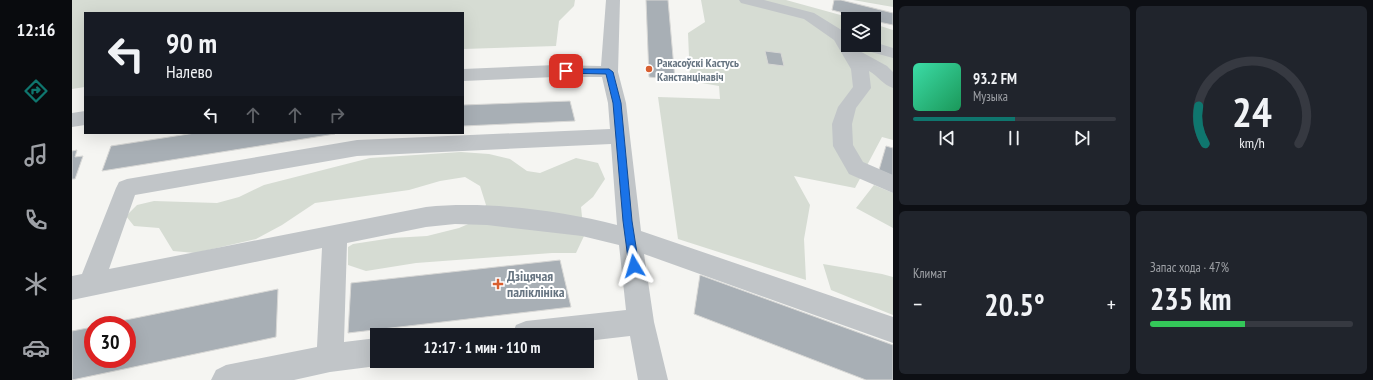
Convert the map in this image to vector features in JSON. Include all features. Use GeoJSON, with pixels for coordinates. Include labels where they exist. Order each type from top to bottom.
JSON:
{"type":"FeatureCollection","features":[{"type":"Feature","properties":{"kind":"street"},"geometry":{"type":"LineString","coordinates":[[612,0],[609,72],[617,103],[630,238],[641,322],[653,379]]}},
{"type":"Feature","properties":{"kind":"street"},"geometry":{"type":"LineString","coordinates":[[746,0],[809,16],[841,37]]}},
{"type":"Feature","properties":{"kind":"street"},"geometry":{"type":"LineString","coordinates":[[881,50],[893,53]]}},
{"type":"Feature","properties":{"kind":"street"},"geometry":{"type":"LineString","coordinates":[[854,52],[860,69],[862,88],[847,107],[842,124],[842,146],[856,168],[893,184]]}},
{"type":"Feature","properties":{"kind":"street"},"geometry":{"type":"LineString","coordinates":[[861,52],[893,82]]}},
{"type":"Feature","properties":{"kind":"street"},"geometry":{"type":"LineString","coordinates":[[464,75],[554,71],[609,72]]}},
{"type":"Feature","properties":{"kind":"street"},"geometry":{"type":"LineString","coordinates":[[72,120],[84,118]]}},
{"type":"Feature","properties":{"kind":"street"},"geometry":{"type":"LineString","coordinates":[[82,286],[127,188],[357,148],[620,136]]}},
{"type":"Feature","properties":{"kind":"street"},"geometry":{"type":"LineString","coordinates":[[82,286],[426,217],[455,214],[532,219],[575,225],[630,238],[893,330]]}},
{"type":"Feature","properties":{"kind":"street"},"geometry":{"type":"LineString","coordinates":[[330,358],[335,236]]}},
{"type":"Feature","properties":{"kind":"street"},"geometry":{"type":"LineString","coordinates":[[588,328],[641,322]]}},
{"type":"Feature","properties":{"kind":"street"},"geometry":{"type":"LineString","coordinates":[[226,380],[330,358],[370,353]]}},
{"type":"Feature","properties":{"kind":"shaded area"},"geometry":{"type":"Polygon","coordinates":[[[72,0],[575,0],[574,6],[559,21],[556,46],[464,49],[464,12],[84,12],[84,87],[72,89],[72,0]]]}},
{"type":"Feature","properties":{"kind":"shaded area"},"geometry":{"type":"Polygon","coordinates":[[[701,0],[786,0],[841,15],[841,52],[881,52],[881,26],[893,30],[893,140],[882,137],[855,188],[794,176],[810,205],[804,239],[806,280],[678,239],[658,97],[720,99],[719,86],[690,81],[688,33],[705,22],[701,0]]]}},
{"type":"Feature","properties":{"kind":"shaded area"},"geometry":{"type":"Polygon","coordinates":[[[853,0],[893,0],[893,7],[853,0]]]}},
{"type":"Feature","properties":{"kind":"shaded area"},"geometry":{"type":"Polygon","coordinates":[[[461,152],[489,154],[510,159],[527,171],[540,173],[576,158],[598,163],[605,179],[593,197],[581,207],[584,236],[576,253],[552,253],[416,263],[366,271],[348,265],[348,247],[353,244],[392,238],[427,236],[459,228],[473,222],[486,205],[480,186],[465,177],[440,181],[409,190],[315,203],[282,225],[256,239],[195,253],[173,251],[159,228],[134,226],[126,216],[137,205],[154,201],[217,203],[239,197],[264,185],[370,158],[461,152]]]}},
{"type":"Feature","properties":{"kind":"shaded area"},"geometry":{"type":"Polygon","coordinates":[[[874,185],[893,193],[893,228],[856,208],[874,185]]]}},
{"type":"Feature","properties":{"kind":"shaded area"},"geometry":{"type":"Polygon","coordinates":[[[823,264],[893,277],[893,315],[831,290],[823,264]]]}},
{"type":"Feature","properties":{"kind":"building"},"geometry":{"type":"Polygon","coordinates":[[[646,0],[668,0],[675,80],[649,77],[646,0]]]}},
{"type":"Feature","properties":{"kind":"building"},"geometry":{"type":"Polygon","coordinates":[[[834,0],[841,0],[893,13],[893,25],[881,22],[881,12],[841,12],[832,10],[834,0]]]}},
{"type":"Feature","properties":{"kind":"building"},"geometry":{"type":"Polygon","coordinates":[[[765,51],[781,53],[784,66],[768,64],[765,51]]]}},
{"type":"Feature","properties":{"kind":"building"},"geometry":{"type":"Polygon","coordinates":[[[570,101],[575,121],[464,126],[464,105],[570,101]]]}},
{"type":"Feature","properties":{"kind":"building"},"geometry":{"type":"Polygon","coordinates":[[[189,134],[335,134],[102,171],[111,146],[189,134]]]}},
{"type":"Feature","properties":{"kind":"building"},"geometry":{"type":"Polygon","coordinates":[[[886,146],[893,148],[893,176],[879,170],[886,146]]]}},
{"type":"Feature","properties":{"kind":"building"},"geometry":{"type":"Polygon","coordinates":[[[77,150],[75,157],[83,156],[75,179],[72,179],[72,151],[77,150]]]}},
{"type":"Feature","properties":{"kind":"building"},"geometry":{"type":"Polygon","coordinates":[[[560,260],[571,307],[391,328],[370,328],[370,330],[348,333],[351,283],[560,260]]]}},
{"type":"Feature","properties":{"kind":"building"},"geometry":{"type":"Polygon","coordinates":[[[700,275],[893,345],[893,380],[866,380],[694,314],[700,275]]]}},
{"type":"Feature","properties":{"kind":"building"},"geometry":{"type":"Polygon","coordinates":[[[278,289],[276,337],[136,367],[136,318],[278,289]]]}},
{"type":"Feature","properties":{"kind":"building"},"geometry":{"type":"Polygon","coordinates":[[[84,329],[84,368],[129,368],[72,380],[72,331],[84,329]]]}},
{"type":"Feature","properties":{"kind":"place","name":"Ракасоўскі Кастусь Канстанцінавіч"},"geometry":{"type":"Point","coordinates":[649,69]}},
{"type":"Feature","properties":{"kind":"place","name":"Дзіцячая паліклініка"},"geometry":{"type":"Point","coordinates":[498,284]}},
{"type":"Feature","properties":{"kind":"route"},"geometry":{"type":"LineString","coordinates":[[566,71],[609,72],[617,103],[628,221],[634,266]]}}]}
